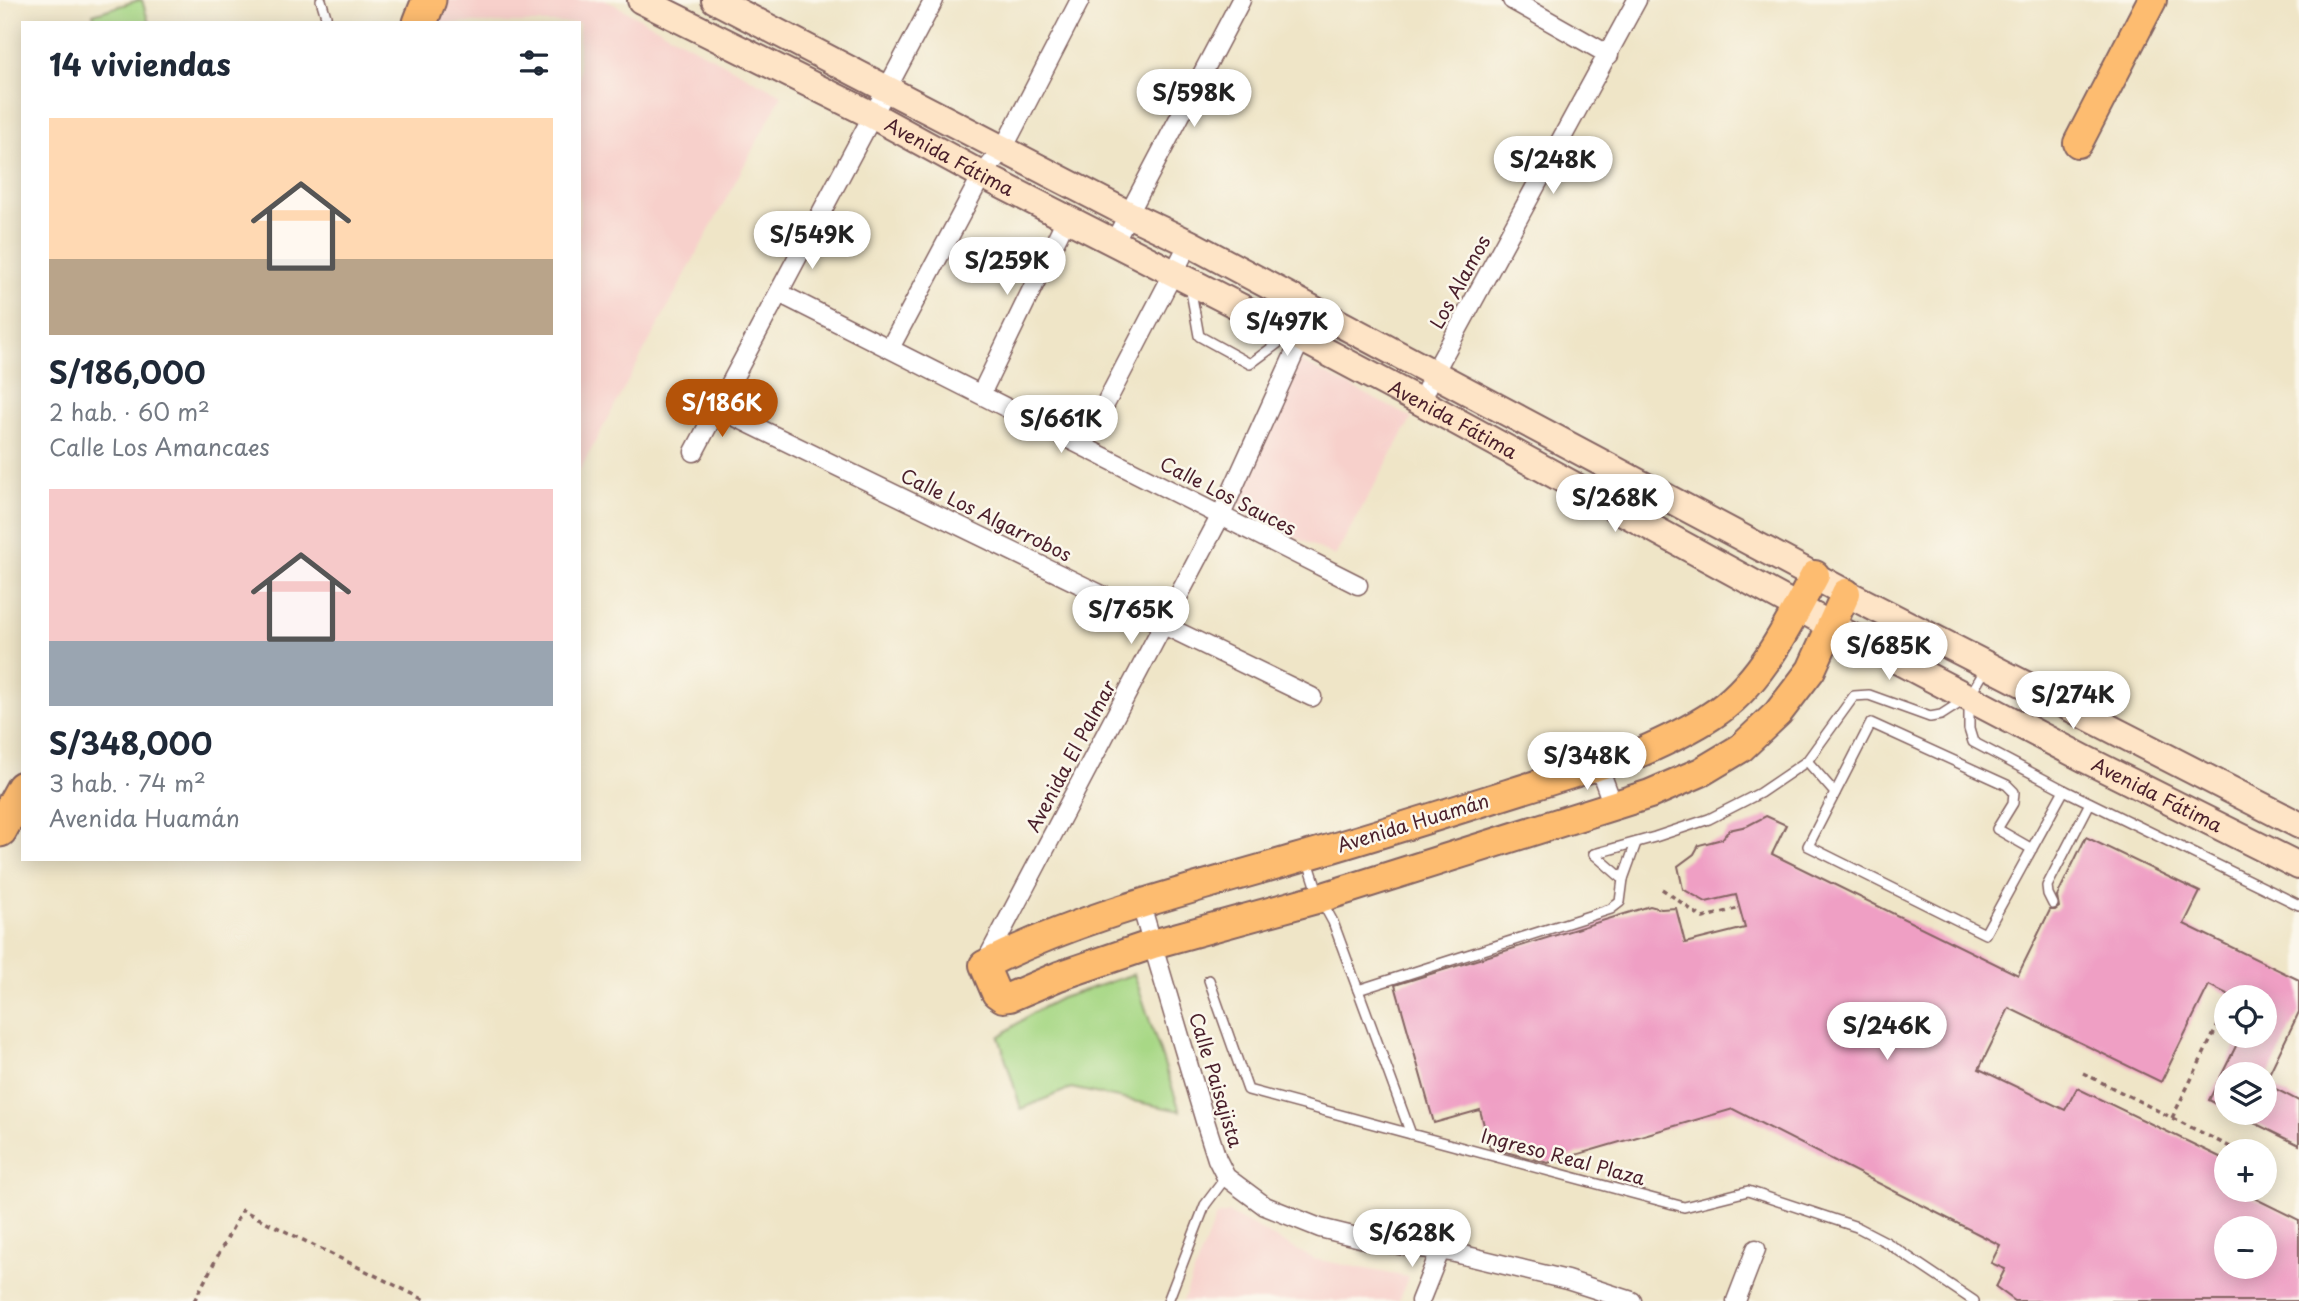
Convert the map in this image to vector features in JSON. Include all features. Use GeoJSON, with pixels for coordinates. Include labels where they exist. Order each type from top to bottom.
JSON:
{"type":"FeatureCollection","features":[{"type":"Feature","properties":{"kind":"highway"},"geometry":{"type":"LineString","coordinates":[[421,21],[429,0]]}},
{"type":"Feature","properties":{"kind":"highway"},"geometry":{"type":"LineString","coordinates":[[0,830],[21,792]]}},
{"type":"Feature","properties":{"kind":"main road","name":"Avenida Fátima"},"geometry":{"type":"LineString","coordinates":[[641,0],[872,115],[1296,336],[1832,626],[2085,759],[2299,866]]}},
{"type":"Feature","properties":{"kind":"main road","name":"Avenida Fátima"},"geometry":{"type":"LineString","coordinates":[[715,0],[1189,243],[1846,593],[2299,825]]}},
{"type":"Feature","properties":{"kind":"main road"},"geometry":{"type":"LineString","coordinates":[[2078,143],[2152,0]]}},
{"type":"Feature","properties":{"kind":"main road"},"geometry":{"type":"LineString","coordinates":[[1627,514],[1644,484]]}},
{"type":"Feature","properties":{"kind":"main road","name":"Avenida Huamán"},"geometry":{"type":"LineString","coordinates":[[984,965],[1016,948],[1068,927],[1639,753],[1677,736],[1714,715],[1749,682],[1777,644],[1815,575]]}},
{"type":"Feature","properties":{"kind":"main road"},"geometry":{"type":"LineString","coordinates":[[984,965],[996,993],[1003,998],[1153,944],[1320,898],[1650,794],[1701,772],[1741,748],[1778,713],[1811,670],[1846,593]]}},
{"type":"Feature","properties":{"kind":"main road"},"geometry":{"type":"LineString","coordinates":[[2085,759],[2103,726]]}},
{"type":"Feature","properties":{"kind":"street"},"geometry":{"type":"LineString","coordinates":[[694,452],[934,0]]}},
{"type":"Feature","properties":{"kind":"street"},"geometry":{"type":"LineString","coordinates":[[890,348],[982,174],[1003,149],[1080,0]]}},
{"type":"Feature","properties":{"kind":"street"},"geometry":{"type":"LineString","coordinates":[[1114,242],[1241,0]]}},
{"type":"Feature","properties":{"kind":"street"},"geometry":{"type":"LineString","coordinates":[[1511,0],[1609,55]]}},
{"type":"Feature","properties":{"kind":"street","name":"Los Alamos"},"geometry":{"type":"LineString","coordinates":[[1422,402],[1434,373],[1637,0]]}},
{"type":"Feature","properties":{"kind":"street"},"geometry":{"type":"LineString","coordinates":[[981,394],[1067,217]]}},
{"type":"Feature","properties":{"kind":"street"},"geometry":{"type":"LineString","coordinates":[[1084,445],[1182,277],[1189,243]]}},
{"type":"Feature","properties":{"kind":"street","name":"Calle Los Sauces"},"geometry":{"type":"LineString","coordinates":[[779,293],[1358,585]]}},
{"type":"Feature","properties":{"kind":"street","name":"Avenida El Palmar"},"geometry":{"type":"LineString","coordinates":[[984,965],[1220,517],[1296,336]]}},
{"type":"Feature","properties":{"kind":"street","name":"Calle Los Algarrobos"},"geometry":{"type":"LineString","coordinates":[[717,408],[1312,697]]}},
{"type":"Feature","properties":{"kind":"street"},"geometry":{"type":"LineString","coordinates":[[1598,765],[1613,805]]}},
{"type":"Feature","properties":{"kind":"street","name":"Calle Paisajista"},"geometry":{"type":"LineString","coordinates":[[1140,905],[1217,1159],[1226,1177],[1265,1206],[1320,1228],[1377,1242],[1440,1251],[1554,1276],[1593,1295],[1632,1301]]}},
{"type":"Feature","properties":{"kind":"street"},"geometry":{"type":"LineString","coordinates":[[1736,1301],[1756,1249]]}},
{"type":"Feature","properties":{"kind":"street"},"geometry":{"type":"LineString","coordinates":[[1420,1301],[1440,1251]]}},
{"type":"Feature","properties":{"kind":"lane"},"geometry":{"type":"LineString","coordinates":[[321,0],[327,21]]}},
{"type":"Feature","properties":{"kind":"lane"},"geometry":{"type":"LineString","coordinates":[[1182,277],[1199,336],[1250,364],[1296,336]]}},
{"type":"Feature","properties":{"kind":"lane"},"geometry":{"type":"LineString","coordinates":[[1623,879],[1594,854],[1709,819],[1760,793],[1807,761],[1854,696],[1870,695],[1930,717],[1941,715],[1969,697],[1988,666]]}},
{"type":"Feature","properties":{"kind":"lane"},"geometry":{"type":"LineString","coordinates":[[1969,697],[1969,729],[1973,742],[2064,790],[2299,905]]}},
{"type":"Feature","properties":{"kind":"lane"},"geometry":{"type":"LineString","coordinates":[[2032,849],[1997,829],[2013,803],[2014,792],[2007,785],[1871,723],[1808,846],[1985,934],[2032,849],[2064,790]]}},
{"type":"Feature","properties":{"kind":"lane"},"geometry":{"type":"LineString","coordinates":[[1807,761],[1835,793]]}},
{"type":"Feature","properties":{"kind":"lane"},"geometry":{"type":"LineString","coordinates":[[2053,904],[2047,886],[2090,803]]}},
{"type":"Feature","properties":{"kind":"lane"},"geometry":{"type":"LineString","coordinates":[[1358,990],[1611,909],[1620,902],[1623,879],[1636,842]]}},
{"type":"Feature","properties":{"kind":"lane"},"geometry":{"type":"LineString","coordinates":[[1306,856],[1411,1134]]}},
{"type":"Feature","properties":{"kind":"lane","name":"Ingreso Real Plaza"},"geometry":{"type":"LineString","coordinates":[[1209,980],[1248,1090],[1684,1207],[1748,1191],[1857,1227],[1886,1242],[1975,1301]]}},
{"type":"Feature","properties":{"kind":"lane"},"geometry":{"type":"LineString","coordinates":[[1168,1301],[1205,1205],[1226,1177]]}},
{"type":"Feature","properties":{"kind":"path"},"geometry":{"type":"LineString","coordinates":[[1662,888],[1703,918],[1739,908]]}},
{"type":"Feature","properties":{"kind":"path"},"geometry":{"type":"LineString","coordinates":[[2172,1118],[2214,1033]]}},
{"type":"Feature","properties":{"kind":"path"},"geometry":{"type":"LineString","coordinates":[[2083,1073],[2214,1139]]}},
{"type":"Feature","properties":{"kind":"path"},"geometry":{"type":"LineString","coordinates":[[194,1301],[242,1210],[427,1301]]}},
{"type":"Feature","properties":{"kind":"shaded area"},"geometry":{"type":"Polygon","coordinates":[[[440,0],[606,0],[782,95],[581,468],[581,21],[431,21],[440,0]]]}},
{"type":"Feature","properties":{"kind":"shaded area"},"geometry":{"type":"Polygon","coordinates":[[[1300,361],[1412,418],[1335,556],[1232,507],[1300,361]]]}},
{"type":"Feature","properties":{"kind":"shaded area"},"geometry":{"type":"Polygon","coordinates":[[[1229,1213],[1314,1259],[1408,1277],[1399,1301],[1183,1301],[1216,1216],[1229,1213]]]}},
{"type":"Feature","properties":{"kind":"green space"},"geometry":{"type":"Polygon","coordinates":[[[142,0],[148,21],[95,21],[93,14],[142,0]]]}},
{"type":"Feature","properties":{"kind":"green space"},"geometry":{"type":"Polygon","coordinates":[[[1134,974],[1180,1111],[1071,1088],[1021,1109],[999,1037],[1032,1013],[1061,998],[1134,974]]]}},
{"type":"Feature","properties":{"kind":"building"},"geometry":{"type":"Polygon","coordinates":[[[1766,816],[1786,825],[1772,854],[2018,975],[2050,910],[2059,907],[2057,896],[2086,837],[2200,892],[2184,924],[2299,980],[2299,1012],[2275,1062],[2228,1062],[2235,1048],[2277,1048],[2277,985],[2214,985],[2214,988],[2209,985],[2161,1082],[2009,1008],[1979,1069],[2065,1110],[2077,1088],[2214,1154],[2214,1202],[2262,1202],[2299,1220],[2299,1301],[2015,1301],[1996,1287],[2005,1269],[1991,1263],[2000,1245],[1733,1109],[1548,1163],[1490,1148],[1480,1110],[1434,1123],[1395,985],[1650,906],[1661,909],[1676,908],[1685,943],[1745,928],[1736,895],[1706,902],[1683,889],[1678,866],[1694,854],[1699,845],[1722,839],[1729,830],[1747,826],[1766,816]]]}},
{"type":"Feature","properties":{"kind":"building"},"geometry":{"type":"Polygon","coordinates":[[[2214,1090],[2214,1103],[2209,1100],[2214,1090]]]}},
{"type":"Feature","properties":{"kind":"building"},"geometry":{"type":"Polygon","coordinates":[[[2277,1090],[2299,1101],[2299,1145],[2258,1125],[2277,1125],[2277,1090]]]}}]}
